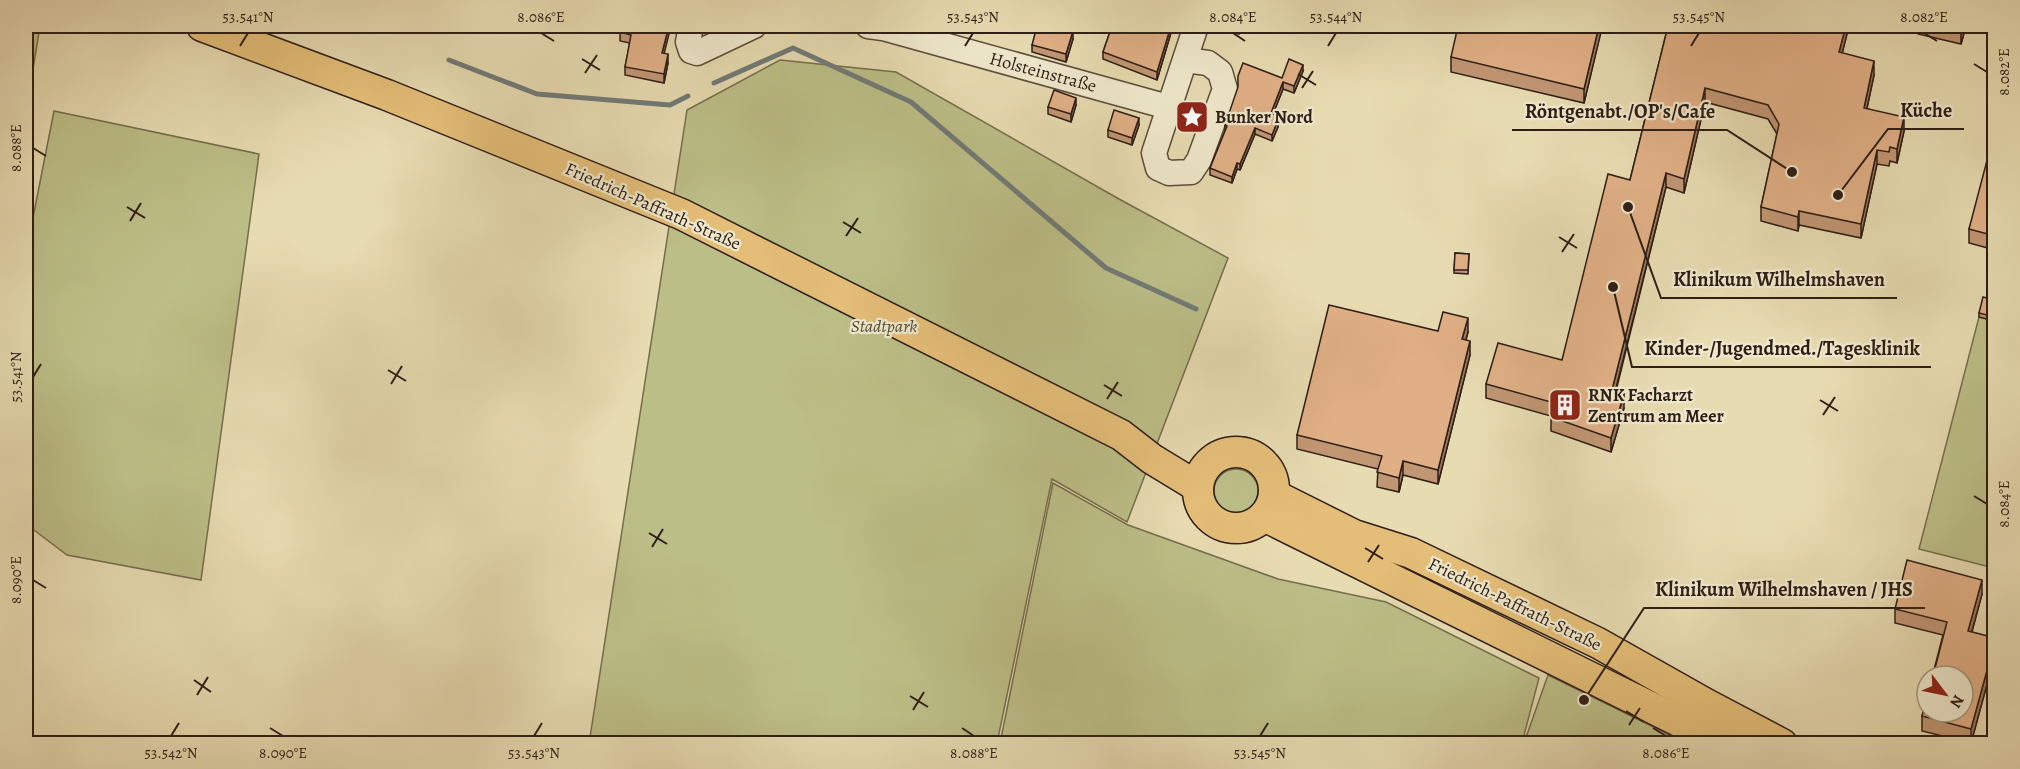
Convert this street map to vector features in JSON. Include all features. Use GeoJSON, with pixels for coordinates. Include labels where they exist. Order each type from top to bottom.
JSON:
{"type":"FeatureCollection","features":[{"type":"Feature","properties":{"kind":"main road","name":"Friedrich-Paffrath-Straße"},"geometry":{"type":"LineString","coordinates":[[202,26],[387,95],[681,214],[1121,435],[1158,445],[1202,476]]}},
{"type":"Feature","properties":{"kind":"main road"},"geometry":{"type":"LineString","coordinates":[[1237,451],[1249,453],[1260,459],[1269,469],[1274,481],[1269,505],[1255,523],[1232,528],[1221,525],[1203,510],[1199,499],[1202,476],[1215,458],[1225,453],[1237,451]]}},
{"type":"Feature","properties":{"kind":"main road","name":"Friedrich-Paffrath-Straße"},"geometry":{"type":"LineString","coordinates":[[1269,505],[1725,744]]}},
{"type":"Feature","properties":{"kind":"main road","name":"Friedrich-Paffrath-Straße"},"geometry":{"type":"LineString","coordinates":[[1269,505],[1412,553],[1598,643],[1782,744]]}},
{"type":"Feature","properties":{"kind":"street"},"geometry":{"type":"LineString","coordinates":[[692,26],[688,42],[691,51],[697,53],[753,26]]}},
{"type":"Feature","properties":{"kind":"street","name":"Holsteinstraße"},"geometry":{"type":"LineString","coordinates":[[879,26],[1168,107]]}},
{"type":"Feature","properties":{"kind":"street"},"geometry":{"type":"LineString","coordinates":[[1185,60],[1208,63],[1220,72],[1225,88],[1199,160],[1191,172],[1169,173],[1158,168],[1154,153],[1196,26]]}},
{"type":"Feature","properties":{"kind":"green space"},"geometry":{"type":"Polygon","coordinates":[[[26,26],[40,26],[26,113],[26,26]]]}},
{"type":"Feature","properties":{"kind":"green space","name":"Stadtpark"},"geometry":{"type":"Polygon","coordinates":[[[780,60],[896,72],[1119,199],[1228,258],[1127,522],[1052,479],[997,743],[589,744],[687,110],[780,60]]]}},
{"type":"Feature","properties":{"kind":"green space"},"geometry":{"type":"Polygon","coordinates":[[[54,111],[259,154],[201,580],[67,555],[26,524],[26,253],[54,111]]]}},
{"type":"Feature","properties":{"kind":"green space"},"geometry":{"type":"Polygon","coordinates":[[[1979,317],[1994,321],[1994,568],[1919,549],[1979,317]]]}},
{"type":"Feature","properties":{"kind":"green space"},"geometry":{"type":"Polygon","coordinates":[[[1236,469],[1252,475],[1258,491],[1252,507],[1236,513],[1220,507],[1214,491],[1220,475],[1236,469]]]}},
{"type":"Feature","properties":{"kind":"green space"},"geometry":{"type":"Polygon","coordinates":[[[1053,483],[1128,525],[1278,579],[1386,602],[1539,678],[1522,743],[1000,743],[1053,483]]]}},
{"type":"Feature","properties":{"kind":"green space"},"geometry":{"type":"Polygon","coordinates":[[[1548,675],[1686,743],[1524,743],[1548,675]]]}},
{"type":"Feature","properties":{"kind":"building"},"geometry":{"type":"Polygon","coordinates":[[[621,26],[669,26],[662,53],[668,54],[664,74],[625,67],[631,35],[620,32],[621,26]]]}},
{"type":"Feature","properties":{"kind":"building"},"geometry":{"type":"Polygon","coordinates":[[[1037,26],[1052,26],[1073,31],[1066,54],[1032,45],[1037,26]]]}},
{"type":"Feature","properties":{"kind":"building"},"geometry":{"type":"Polygon","coordinates":[[[1112,26],[1171,26],[1157,72],[1103,52],[1112,26]]]}},
{"type":"Feature","properties":{"kind":"building"},"geometry":{"type":"Polygon","coordinates":[[[1458,26],[1599,26],[1584,89],[1451,57],[1458,26]]]}},
{"type":"Feature","properties":{"kind":"building"},"geometry":{"type":"Polygon","coordinates":[[[1668,26],[1846,26],[1839,52],[1874,61],[1864,108],[1904,117],[1897,149],[1890,147],[1889,152],[1877,150],[1861,224],[1799,211],[1798,217],[1761,207],[1779,124],[1768,105],[1705,88],[1684,179],[1666,173],[1612,390],[1624,394],[1611,438],[1551,417],[1551,402],[1486,384],[1498,343],[1562,360],[1608,174],[1630,180],[1668,26]]]}},
{"type":"Feature","properties":{"kind":"building"},"geometry":{"type":"Polygon","coordinates":[[[1942,26],[1962,26],[1961,30],[1942,26]]]}},
{"type":"Feature","properties":{"kind":"building"},"geometry":{"type":"Polygon","coordinates":[[[1289,59],[1303,65],[1294,86],[1283,82],[1271,113],[1277,115],[1275,119],[1278,120],[1272,135],[1255,128],[1232,177],[1210,168],[1227,126],[1225,125],[1238,87],[1238,76],[1243,63],[1282,78],[1289,59]]]}},
{"type":"Feature","properties":{"kind":"building"},"geometry":{"type":"Polygon","coordinates":[[[1054,90],[1076,98],[1071,114],[1048,107],[1054,90]]]}},
{"type":"Feature","properties":{"kind":"building"},"geometry":{"type":"Polygon","coordinates":[[[1187,102],[1197,103],[1201,109],[1196,123],[1185,123],[1180,117],[1187,102]]]}},
{"type":"Feature","properties":{"kind":"building"},"geometry":{"type":"Polygon","coordinates":[[[1114,110],[1139,118],[1132,138],[1108,130],[1114,110]]]}},
{"type":"Feature","properties":{"kind":"building"},"geometry":{"type":"Polygon","coordinates":[[[1990,149],[1995,151],[1995,236],[1969,229],[1990,149]]]}},
{"type":"Feature","properties":{"kind":"building"},"geometry":{"type":"Polygon","coordinates":[[[1455,253],[1469,254],[1468,270],[1454,270],[1455,253]]]}},
{"type":"Feature","properties":{"kind":"building"},"geometry":{"type":"Polygon","coordinates":[[[1983,297],[1995,300],[1995,317],[1979,313],[1983,297]]]}},
{"type":"Feature","properties":{"kind":"building"},"geometry":{"type":"Polygon","coordinates":[[[1329,305],[1438,331],[1443,312],[1468,318],[1462,339],[1470,341],[1438,470],[1403,461],[1399,478],[1377,472],[1382,456],[1297,435],[1329,305]]]}},
{"type":"Feature","properties":{"kind":"building"},"geometry":{"type":"Polygon","coordinates":[[[1907,560],[1982,580],[1968,631],[1995,638],[1995,641],[1975,714],[1975,664],[1936,664],[1947,622],[1895,609],[1907,560]]]}},
{"type":"Feature","properties":{"kind":"building"},"geometry":{"type":"Polygon","coordinates":[[[1952,724],[1972,724],[1971,729],[1952,724]]]}},
{"type":"Feature","properties":{"kind":"waterway"},"geometry":{"type":"LineString","coordinates":[[386,26],[399,30]]}},
{"type":"Feature","properties":{"kind":"waterway"},"geometry":{"type":"LineString","coordinates":[[714,83],[793,48],[911,102],[1106,268],[1196,309]]}},
{"type":"Feature","properties":{"kind":"waterway"},"geometry":{"type":"LineString","coordinates":[[449,60],[537,94],[670,105],[688,96]]}},
{"type":"Feature","properties":{"kind":"place","name":"Bunker Nord"},"geometry":{"type":"Point","coordinates":[1192,117]}},
{"type":"Feature","properties":{"kind":"place","name":"Röntgenabt./OP's/Cafe"},"geometry":{"type":"Point","coordinates":[1792,172]}},
{"type":"Feature","properties":{"kind":"place","name":"Küche"},"geometry":{"type":"Point","coordinates":[1838,195]}},
{"type":"Feature","properties":{"kind":"place","name":"Klinikum Wilhelmshaven"},"geometry":{"type":"Point","coordinates":[1628,207]}},
{"type":"Feature","properties":{"kind":"place","name":"Kinder-/Jugendmed./Tagesklinik"},"geometry":{"type":"Point","coordinates":[1613,287]}},
{"type":"Feature","properties":{"kind":"place","name":"RNK Facharzt Zentrum am Meer"},"geometry":{"type":"Point","coordinates":[1565,405]}},
{"type":"Feature","properties":{"kind":"place","name":"Klinikum Wilhelmshaven / JHS"},"geometry":{"type":"Point","coordinates":[1584,700]}}]}
